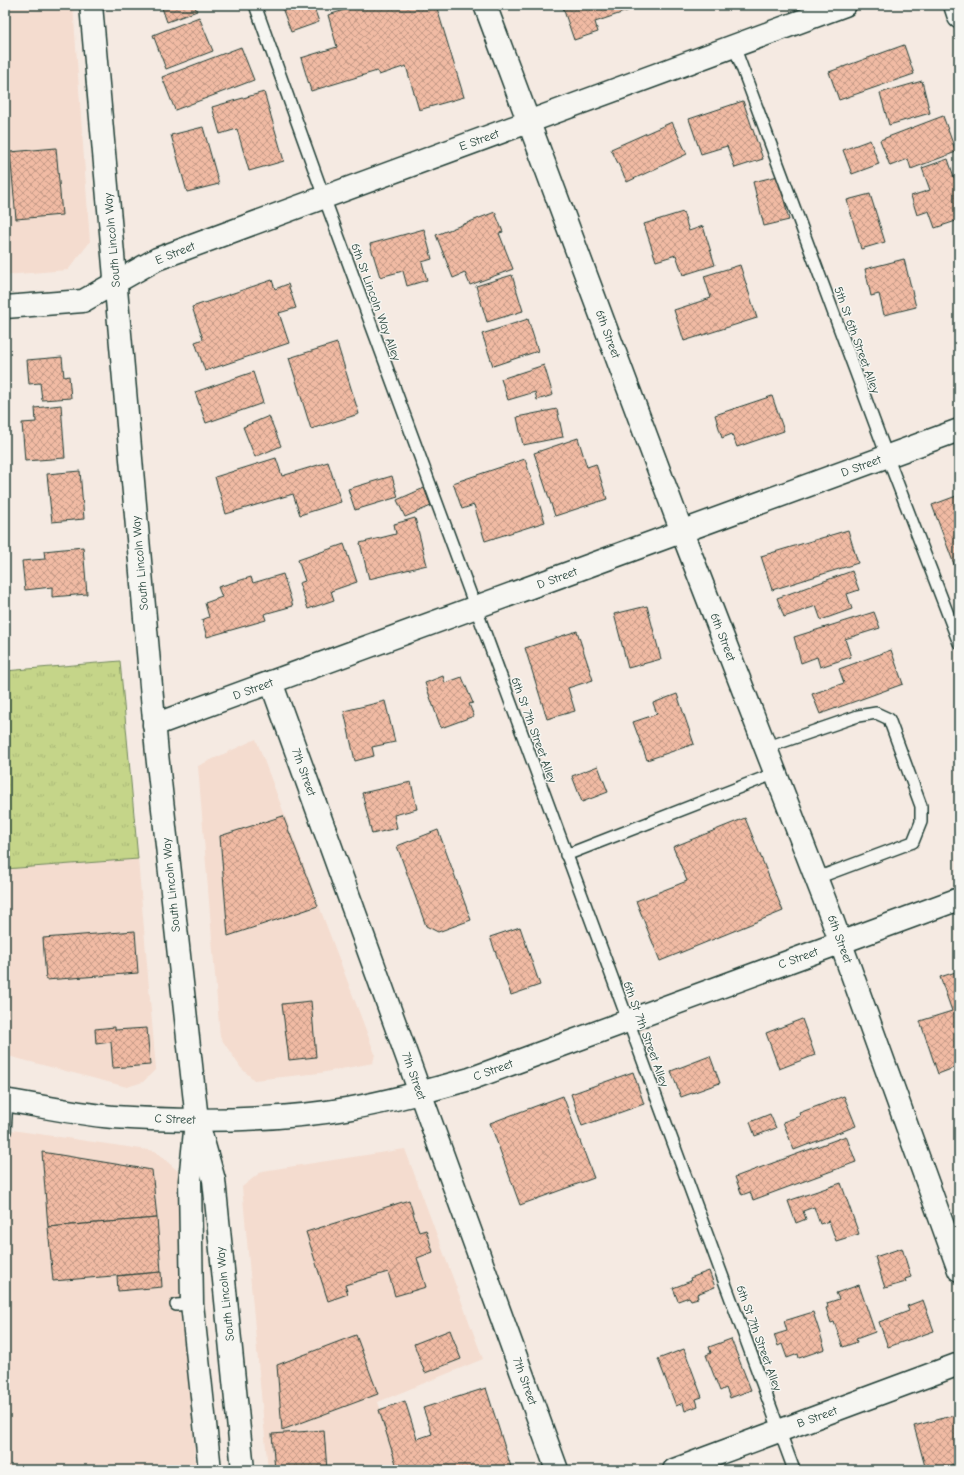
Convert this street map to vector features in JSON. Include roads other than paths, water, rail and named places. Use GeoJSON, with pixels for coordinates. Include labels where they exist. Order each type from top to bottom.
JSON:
{"type":"FeatureCollection","features":[{"type":"Feature","properties":{"kind":"street","name":"South Lincoln Way"},"geometry":{"type":"LineString","coordinates":[[91,5],[154,725],[197,1120],[214,1180],[243,1470]]}},
{"type":"Feature","properties":{"kind":"street","name":"6th Street"},"geometry":{"type":"LineString","coordinates":[[485,5],[682,532],[841,942],[959,1270]]}},
{"type":"Feature","properties":{"kind":"street","name":"E Street"},"geometry":{"type":"LineString","coordinates":[[5,307],[83,301],[157,259],[845,5]]}},
{"type":"Feature","properties":{"kind":"street"},"geometry":{"type":"LineString","coordinates":[[955,5],[959,17]]}},
{"type":"Feature","properties":{"kind":"street","name":"D Street"},"geometry":{"type":"LineString","coordinates":[[154,725],[959,430]]}},
{"type":"Feature","properties":{"kind":"street","name":"7th Street"},"geometry":{"type":"LineString","coordinates":[[271,682],[557,1470]]}},
{"type":"Feature","properties":{"kind":"street","name":"C Street"},"geometry":{"type":"LineString","coordinates":[[6,1100],[112,1117],[233,1121],[293,1116],[353,1108],[420,1093],[470,1079],[959,899]]}},
{"type":"Feature","properties":{"kind":"street","name":"South Lincoln Way"},"geometry":{"type":"LineString","coordinates":[[197,1120],[190,1181],[184,1304],[210,1470]]}},
{"type":"Feature","properties":{"kind":"street","name":"B Street"},"geometry":{"type":"LineString","coordinates":[[674,1470],[959,1364]]}},
{"type":"Feature","properties":{"kind":"lane","name":"6th St Lincoln Way Alley"},"geometry":{"type":"LineString","coordinates":[[255,5],[475,608]]}},
{"type":"Feature","properties":{"kind":"lane","name":"5th St 6th Street Alley"},"geometry":{"type":"LineString","coordinates":[[734,46],[887,456],[959,643]]}},
{"type":"Feature","properties":{"kind":"lane","name":"6th St 7th Street Alley"},"geometry":{"type":"LineString","coordinates":[[475,608],[794,1470]]}},
{"type":"Feature","properties":{"kind":"lane"},"geometry":{"type":"LineString","coordinates":[[765,748],[858,716],[876,713],[888,719],[921,806],[921,822],[913,842],[817,878]]}},
{"type":"Feature","properties":{"kind":"lane"},"geometry":{"type":"LineString","coordinates":[[566,855],[776,773]]}},
{"type":"Feature","properties":{"kind":"lane"},"geometry":{"type":"LineString","coordinates":[[5,1132],[6,1100]]}}]}
